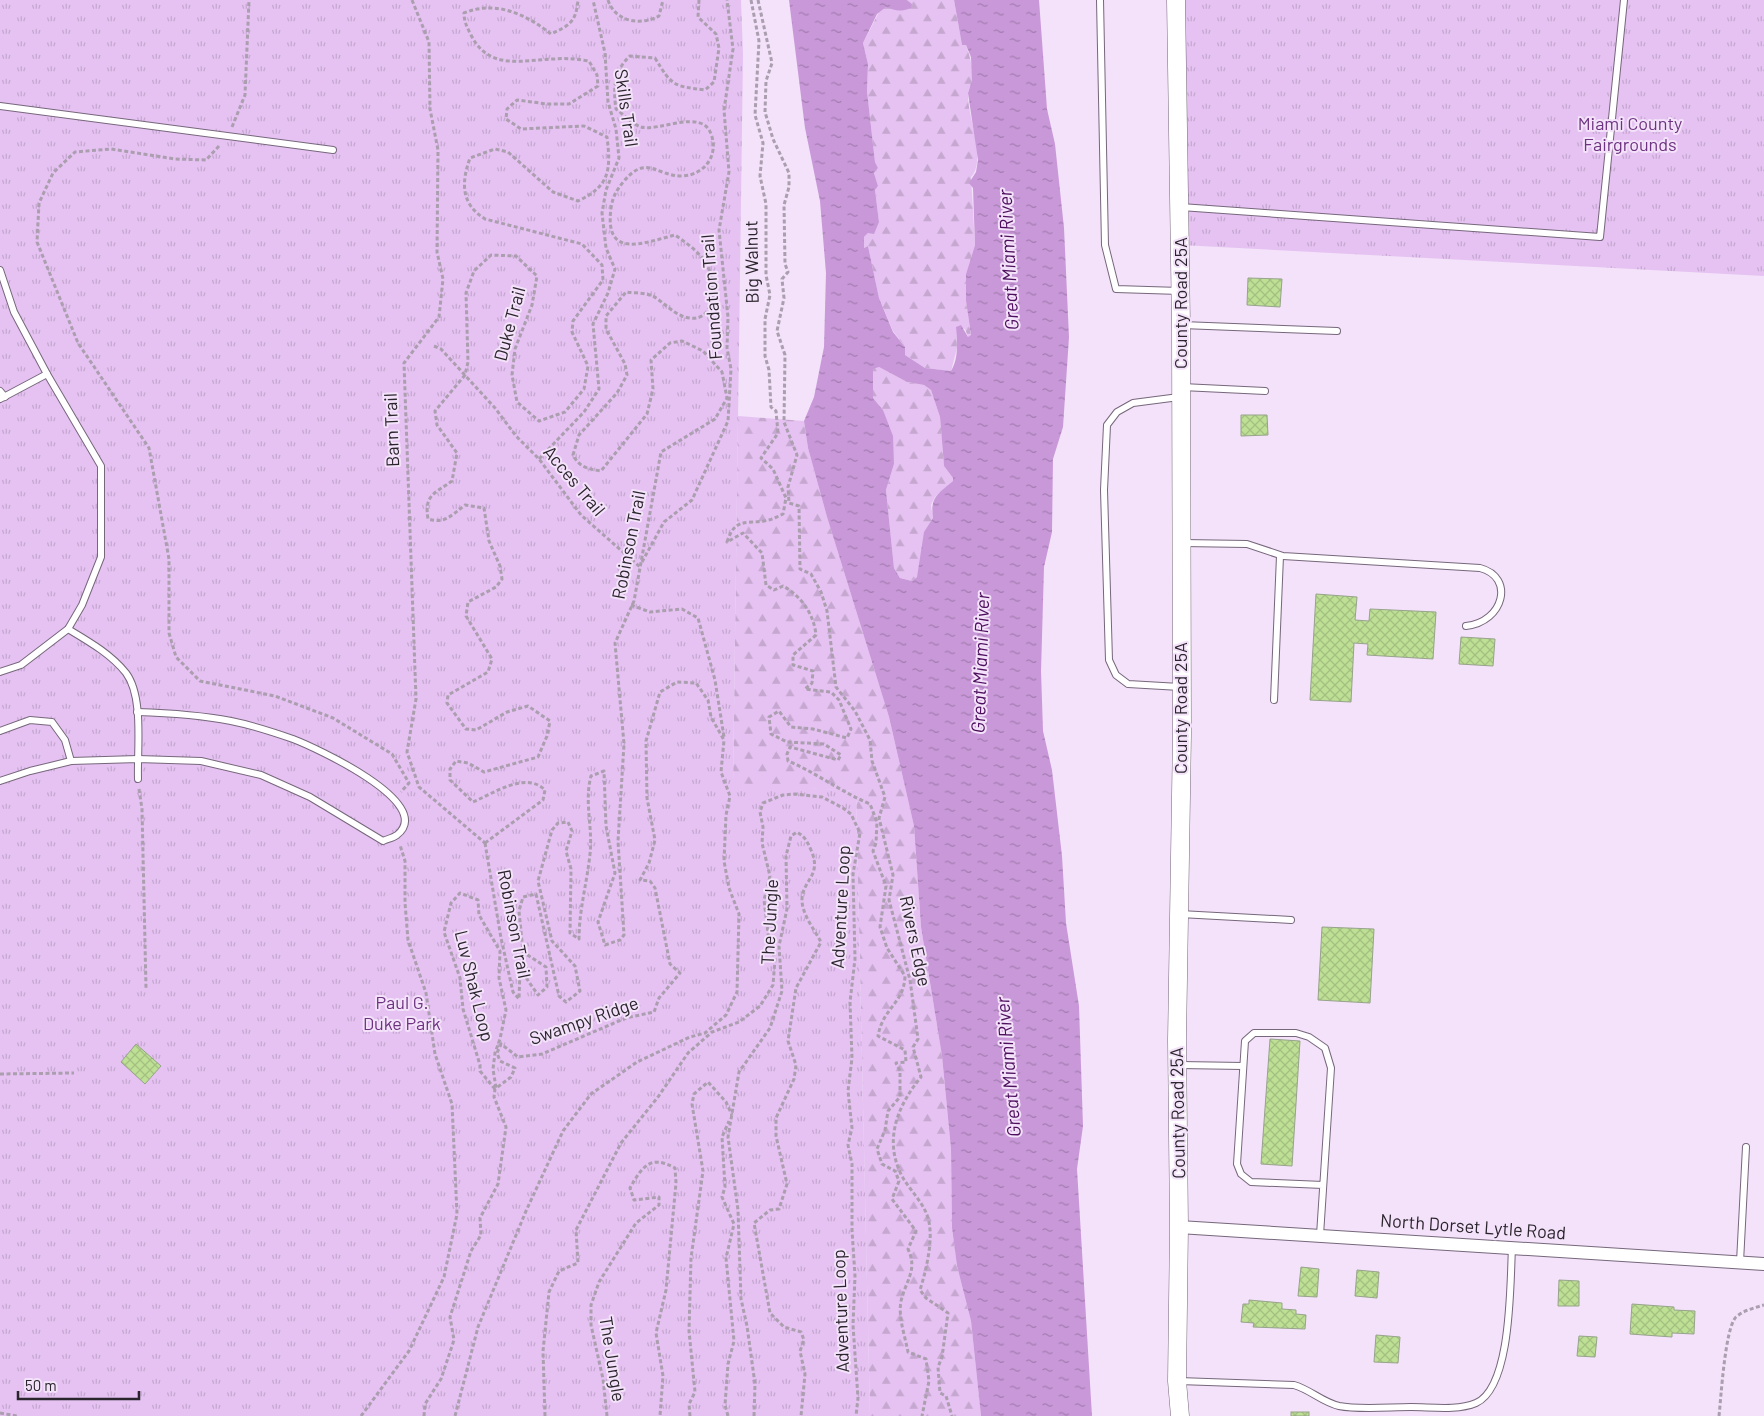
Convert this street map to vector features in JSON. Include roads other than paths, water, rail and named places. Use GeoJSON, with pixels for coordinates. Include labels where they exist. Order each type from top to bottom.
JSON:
{"type":"FeatureCollection","features":[{"type":"Feature","properties":{"kind":"main road","name":"County Road 25A"},"geometry":{"type":"LineString","coordinates":[[1176,0],[1181,292],[1182,687],[1177,1065],[1179,1227],[1177,1381],[1180,1416]]}},
{"type":"Feature","properties":{"kind":"street","name":"North Dorset Lytle Road"},"geometry":{"type":"LineString","coordinates":[[1179,1227],[1764,1264]]}},
{"type":"Feature","properties":{"kind":"lane"},"geometry":{"type":"LineString","coordinates":[[1100,0],[1105,245],[1116,289],[1181,292]]}},
{"type":"Feature","properties":{"kind":"lane"},"geometry":{"type":"LineString","coordinates":[[1180,207],[1600,237],[1624,0]]}},
{"type":"Feature","properties":{"kind":"lane"},"geometry":{"type":"LineString","coordinates":[[0,106],[333,150]]}},
{"type":"Feature","properties":{"kind":"lane"},"geometry":{"type":"LineString","coordinates":[[0,270],[14,312],[46,374],[100,466],[101,557],[82,605],[68,629],[21,664],[0,672]]}},
{"type":"Feature","properties":{"kind":"lane"},"geometry":{"type":"LineString","coordinates":[[1181,325],[1337,331]]}},
{"type":"Feature","properties":{"kind":"lane"},"geometry":{"type":"LineString","coordinates":[[0,391],[2,398],[46,374]]}},
{"type":"Feature","properties":{"kind":"lane"},"geometry":{"type":"LineString","coordinates":[[1182,687],[1128,684],[1116,675],[1109,660],[1104,490],[1107,425],[1118,412],[1133,403],[1181,392],[1265,391]]}},
{"type":"Feature","properties":{"kind":"lane"},"geometry":{"type":"LineString","coordinates":[[1181,543],[1247,544],[1280,556],[1489,570],[1498,581],[1502,596],[1497,609],[1487,620],[1466,626]]}},
{"type":"Feature","properties":{"kind":"lane"},"geometry":{"type":"LineString","coordinates":[[1274,700],[1280,556]]}},
{"type":"Feature","properties":{"kind":"lane"},"geometry":{"type":"LineString","coordinates":[[68,629],[104,652],[127,674],[137,699],[138,779]]}},
{"type":"Feature","properties":{"kind":"lane"},"geometry":{"type":"LineString","coordinates":[[0,781],[71,761],[138,759],[201,761],[261,775],[310,797],[383,841],[397,835],[403,824],[404,813],[395,799],[354,768],[294,740],[232,721],[176,713],[137,712]]}},
{"type":"Feature","properties":{"kind":"lane"},"geometry":{"type":"LineString","coordinates":[[0,731],[30,720],[52,722],[65,740],[71,761]]}},
{"type":"Feature","properties":{"kind":"lane"},"geometry":{"type":"LineString","coordinates":[[1179,914],[1291,920]]}},
{"type":"Feature","properties":{"kind":"lane"},"geometry":{"type":"LineString","coordinates":[[1320,1235],[1324,1185],[1331,1068],[1325,1048],[1309,1037],[1296,1034],[1254,1033],[1245,1041],[1237,1164],[1241,1174],[1251,1182],[1324,1185]]}},
{"type":"Feature","properties":{"kind":"lane"},"geometry":{"type":"LineString","coordinates":[[1177,1065],[1243,1066]]}},
{"type":"Feature","properties":{"kind":"lane"},"geometry":{"type":"LineString","coordinates":[[1740,1262],[1746,1147]]}},
{"type":"Feature","properties":{"kind":"lane"},"geometry":{"type":"LineString","coordinates":[[1177,1381],[1294,1385],[1308,1389],[1324,1401],[1340,1406],[1438,1408],[1460,1407],[1477,1402],[1490,1392],[1500,1368],[1506,1334],[1512,1247]]}},
{"type":"Feature","properties":{"kind":"water","name":"Great Miami River"},"geometry":{"type":"Polygon","coordinates":[[[789,0],[907,0],[912,4],[911,8],[901,10],[886,7],[877,14],[863,43],[868,64],[867,91],[875,162],[878,168],[874,173],[878,186],[875,190],[879,222],[874,234],[868,233],[864,237],[864,248],[868,246],[879,298],[893,332],[905,347],[905,355],[925,368],[951,371],[956,355],[956,327],[961,325],[968,337],[971,335],[966,301],[966,274],[975,245],[973,188],[969,183],[976,172],[978,160],[968,93],[972,80],[971,57],[966,45],[962,45],[954,0],[1039,0],[1047,109],[1055,144],[1064,228],[1069,337],[1063,427],[1053,459],[1052,532],[1044,567],[1041,671],[1043,731],[1052,770],[1062,856],[1066,923],[1079,1006],[1083,1126],[1077,1169],[1092,1416],[981,1416],[971,1321],[957,1266],[952,1228],[951,1149],[942,1056],[921,927],[914,826],[889,717],[827,517],[808,448],[804,421],[814,397],[824,347],[826,273],[820,201],[805,128],[789,0]],[[879,367],[873,369],[873,398],[883,410],[893,436],[894,464],[886,490],[894,568],[900,578],[912,581],[917,577],[924,532],[933,518],[934,500],[953,481],[953,478],[944,466],[940,417],[931,390],[924,385],[907,382],[879,367]]]}},
{"type":"Feature","properties":{"kind":"park label","name":"Miami County Fairgrounds"},"geometry":{"type":"Point","coordinates":[1630,134]}},
{"type":"Feature","properties":{"kind":"park label","name":"Paul G. Duke Park"},"geometry":{"type":"Point","coordinates":[402,1013]}}]}
